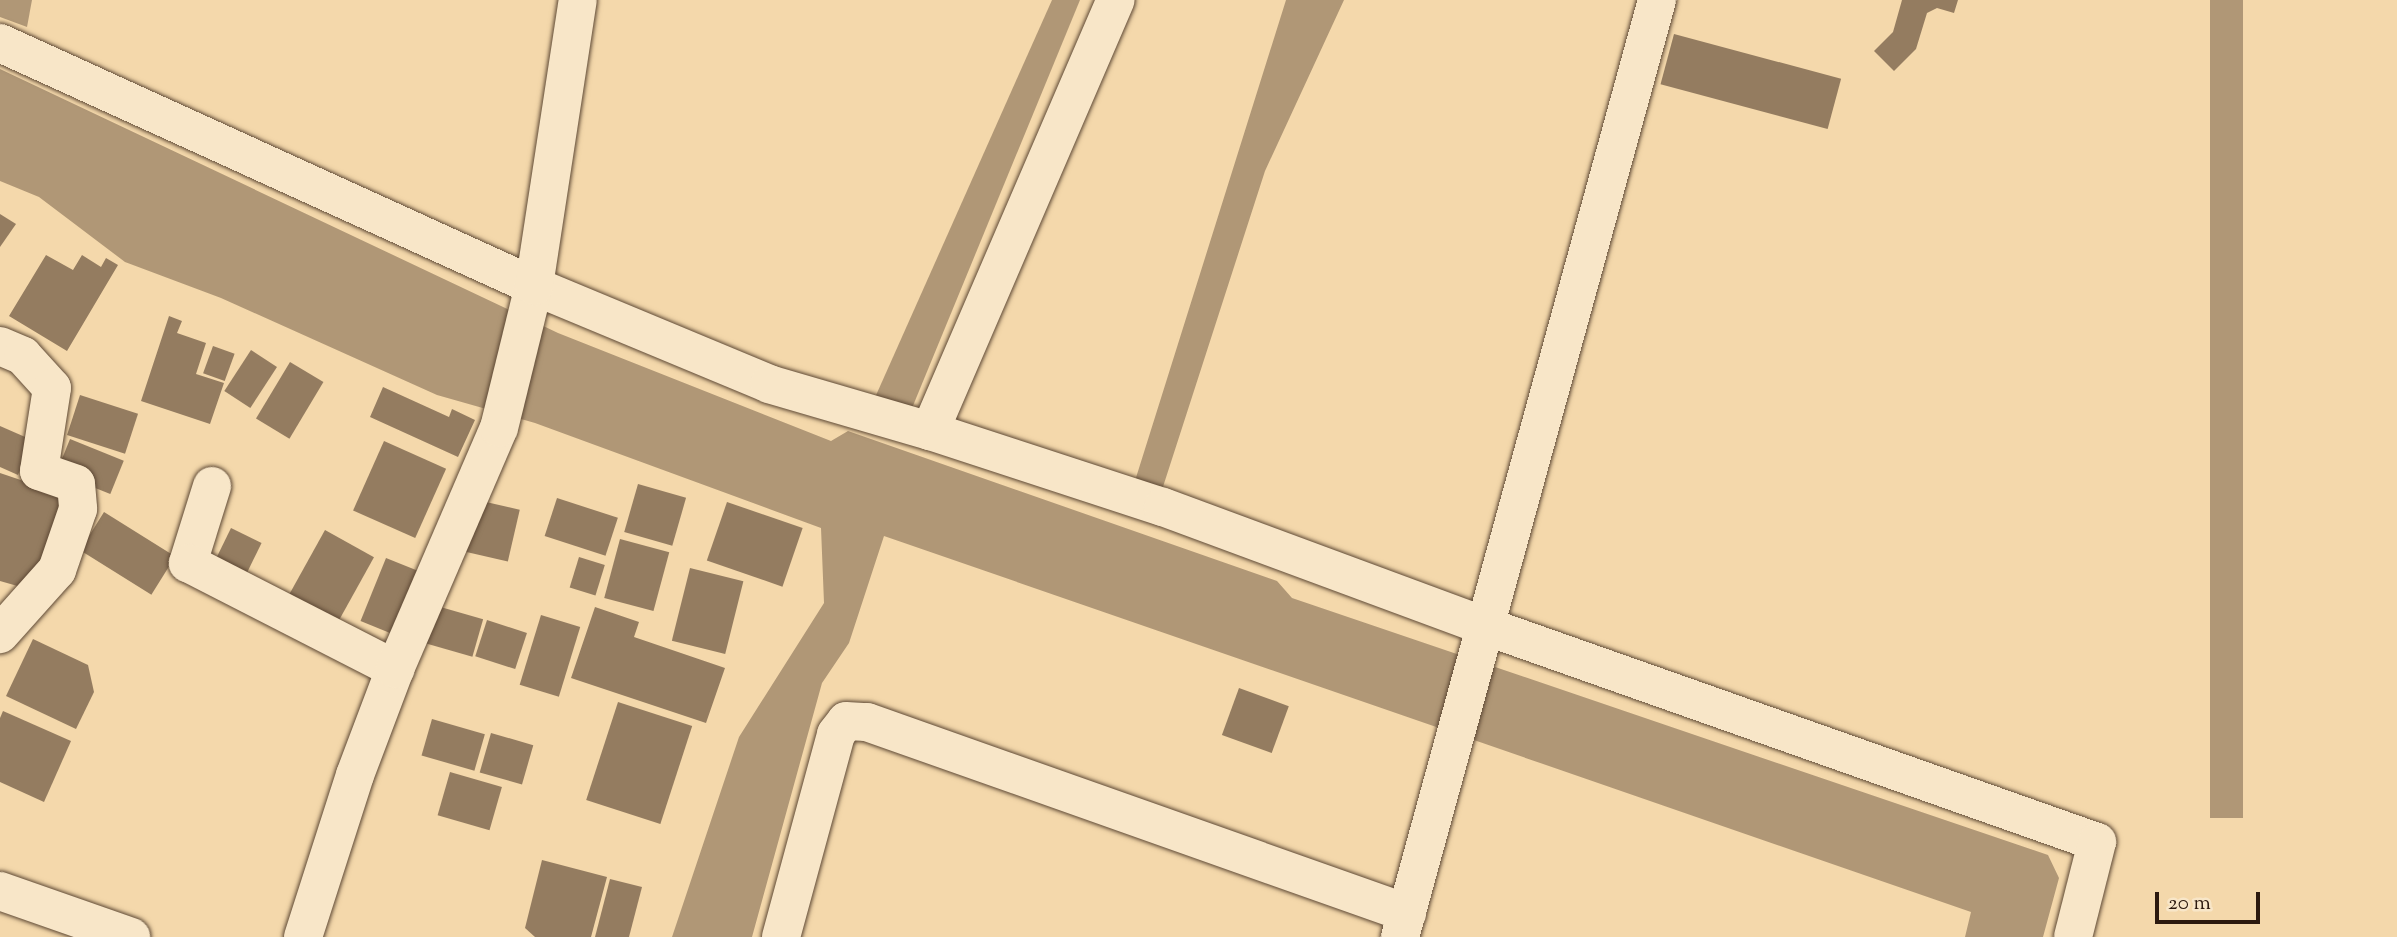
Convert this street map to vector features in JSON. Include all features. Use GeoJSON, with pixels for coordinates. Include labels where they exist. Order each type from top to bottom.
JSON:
{"type":"FeatureCollection","features":[{"type":"Feature","properties":{"kind":"street"},"geometry":{"type":"LineString","coordinates":[[303,937],[355,775],[395,669],[499,428],[532,296],[578,0]]}},
{"type":"Feature","properties":{"kind":"street"},"geometry":{"type":"LineString","coordinates":[[930,431],[1116,0]]}},
{"type":"Feature","properties":{"kind":"street"},"geometry":{"type":"LineString","coordinates":[[780,937],[836,734],[846,721],[867,722],[1404,925],[1657,0]]}},
{"type":"Feature","properties":{"kind":"street"},"geometry":{"type":"LineString","coordinates":[[0,43],[532,296],[769,384],[930,431],[1163,507],[1482,637],[2097,842],[2073,937]]}},
{"type":"Feature","properties":{"kind":"street"},"geometry":{"type":"LineString","coordinates":[[0,346],[23,356],[52,388],[39,471],[76,484],[78,509],[57,570],[0,634]]}},
{"type":"Feature","properties":{"kind":"street"},"geometry":{"type":"LineString","coordinates":[[212,486],[188,563],[395,669]]}},
{"type":"Feature","properties":{"kind":"street"},"geometry":{"type":"LineString","coordinates":[[0,891],[131,937]]}},
{"type":"Feature","properties":{"kind":"shaded area"},"geometry":{"type":"Polygon","coordinates":[[[0,0],[32,0],[27,27],[0,17],[0,0]]]}},
{"type":"Feature","properties":{"kind":"shaded area"},"geometry":{"type":"Polygon","coordinates":[[[1052,0],[1080,0],[910,413],[873,402],[1052,0]]]}},
{"type":"Feature","properties":{"kind":"shaded area"},"geometry":{"type":"Polygon","coordinates":[[[1286,0],[1344,0],[1265,171],[1161,493],[1134,484],[1286,0]]]}},
{"type":"Feature","properties":{"kind":"shaded area"},"geometry":{"type":"Polygon","coordinates":[[[2210,0],[2243,0],[2243,818],[2210,818],[2210,0]]]}},
{"type":"Feature","properties":{"kind":"shaded area"},"geometry":{"type":"Polygon","coordinates":[[[0,69],[558,333],[831,441],[848,431],[1277,581],[1292,598],[2048,855],[2059,878],[2043,937],[1965,937],[1971,912],[884,536],[849,643],[822,683],[752,937],[672,937],[739,737],[824,603],[821,528],[535,423],[437,395],[221,298],[125,262],[39,197],[0,181],[0,69]]]}},
{"type":"Feature","properties":{"kind":"building"},"geometry":{"type":"Polygon","coordinates":[[[1902,0],[1958,0],[1954,13],[1937,8],[1927,13],[1916,49],[1894,71],[1874,51],[1893,32],[1902,0]]]}},
{"type":"Feature","properties":{"kind":"building"},"geometry":{"type":"Polygon","coordinates":[[[1674,34],[1841,79],[1828,129],[1661,84],[1674,34]]]}},
{"type":"Feature","properties":{"kind":"building"},"geometry":{"type":"Polygon","coordinates":[[[0,214],[16,224],[0,247],[0,214]]]}},
{"type":"Feature","properties":{"kind":"building"},"geometry":{"type":"Polygon","coordinates":[[[46,255],[73,270],[82,255],[101,267],[106,258],[118,265],[67,351],[9,316],[46,255]]]}},
{"type":"Feature","properties":{"kind":"building"},"geometry":{"type":"Polygon","coordinates":[[[169,316],[182,321],[177,333],[206,343],[196,374],[224,383],[210,424],[141,401],[169,316]]]}},
{"type":"Feature","properties":{"kind":"building"},"geometry":{"type":"Polygon","coordinates":[[[213,346],[235,354],[225,381],[203,373],[213,346]]]}},
{"type":"Feature","properties":{"kind":"building"},"geometry":{"type":"Polygon","coordinates":[[[251,350],[277,367],[250,408],[224,391],[251,350]]]}},
{"type":"Feature","properties":{"kind":"building"},"geometry":{"type":"Polygon","coordinates":[[[290,362],[323,382],[289,439],[256,419],[290,362]]]}},
{"type":"Feature","properties":{"kind":"building"},"geometry":{"type":"Polygon","coordinates":[[[383,387],[449,417],[452,409],[475,420],[458,457],[370,417],[383,387]]]}},
{"type":"Feature","properties":{"kind":"building"},"geometry":{"type":"Polygon","coordinates":[[[80,395],[138,414],[125,454],[67,435],[80,395]]]}},
{"type":"Feature","properties":{"kind":"building"},"geometry":{"type":"Polygon","coordinates":[[[0,426],[32,440],[18,475],[0,467],[0,426]]]}},
{"type":"Feature","properties":{"kind":"building"},"geometry":{"type":"Polygon","coordinates":[[[70,439],[124,461],[110,494],[57,472],[70,439]]]}},
{"type":"Feature","properties":{"kind":"building"},"geometry":{"type":"Polygon","coordinates":[[[384,441],[446,469],[415,538],[353,510],[384,441]]]}},
{"type":"Feature","properties":{"kind":"building"},"geometry":{"type":"Polygon","coordinates":[[[0,473],[68,496],[28,589],[0,581],[0,473]]]}},
{"type":"Feature","properties":{"kind":"building"},"geometry":{"type":"Polygon","coordinates":[[[638,484],[686,498],[672,546],[624,532],[638,484]]]}},
{"type":"Feature","properties":{"kind":"building"},"geometry":{"type":"Polygon","coordinates":[[[557,498],[618,518],[606,556],[545,536],[557,498]]]}},
{"type":"Feature","properties":{"kind":"building"},"geometry":{"type":"Polygon","coordinates":[[[473,499],[520,510],[508,561],[461,551],[473,499]]]}},
{"type":"Feature","properties":{"kind":"building"},"geometry":{"type":"Polygon","coordinates":[[[727,502],[803,528],[782,587],[707,561],[727,502]]]}},
{"type":"Feature","properties":{"kind":"building"},"geometry":{"type":"Polygon","coordinates":[[[104,512],[175,557],[151,595],[80,550],[104,512]]]}},
{"type":"Feature","properties":{"kind":"building"},"geometry":{"type":"Polygon","coordinates":[[[231,528],[262,543],[244,578],[214,563],[231,528]]]}},
{"type":"Feature","properties":{"kind":"building"},"geometry":{"type":"Polygon","coordinates":[[[325,530],[374,557],[337,624],[288,597],[325,530]]]}},
{"type":"Feature","properties":{"kind":"building"},"geometry":{"type":"Polygon","coordinates":[[[620,539],[669,552],[653,611],[604,598],[620,539]]]}},
{"type":"Feature","properties":{"kind":"building"},"geometry":{"type":"Polygon","coordinates":[[[579,557],[605,565],[595,595],[570,588],[579,557]]]}},
{"type":"Feature","properties":{"kind":"building"},"geometry":{"type":"Polygon","coordinates":[[[386,558],[426,574],[400,637],[361,621],[386,558]]]}},
{"type":"Feature","properties":{"kind":"building"},"geometry":{"type":"Polygon","coordinates":[[[690,568],[743,581],[725,654],[672,641],[690,568]]]}},
{"type":"Feature","properties":{"kind":"building"},"geometry":{"type":"Polygon","coordinates":[[[437,606],[483,619],[472,657],[426,643],[437,606]]]}},
{"type":"Feature","properties":{"kind":"building"},"geometry":{"type":"Polygon","coordinates":[[[595,607],[639,622],[634,637],[725,668],[706,723],[571,678],[595,607]]]}},
{"type":"Feature","properties":{"kind":"building"},"geometry":{"type":"Polygon","coordinates":[[[541,615],[580,627],[559,697],[520,685],[541,615]]]}},
{"type":"Feature","properties":{"kind":"building"},"geometry":{"type":"Polygon","coordinates":[[[487,620],[527,633],[515,669],[475,656],[487,620]]]}},
{"type":"Feature","properties":{"kind":"building"},"geometry":{"type":"Polygon","coordinates":[[[33,639],[88,665],[94,692],[76,729],[6,696],[33,639]]]}},
{"type":"Feature","properties":{"kind":"building"},"geometry":{"type":"Polygon","coordinates":[[[1239,688],[1289,706],[1272,753],[1222,735],[1239,688]]]}},
{"type":"Feature","properties":{"kind":"building"},"geometry":{"type":"Polygon","coordinates":[[[618,702],[692,726],[660,824],[586,800],[618,702]]]}},
{"type":"Feature","properties":{"kind":"building"},"geometry":{"type":"Polygon","coordinates":[[[3,711],[71,741],[44,802],[0,782],[0,718],[3,711]]]}},
{"type":"Feature","properties":{"kind":"building"},"geometry":{"type":"Polygon","coordinates":[[[432,719],[485,734],[474,771],[422,756],[432,719]]]}},
{"type":"Feature","properties":{"kind":"building"},"geometry":{"type":"Polygon","coordinates":[[[491,733],[533,745],[522,785],[480,772],[491,733]]]}},
{"type":"Feature","properties":{"kind":"building"},"geometry":{"type":"Polygon","coordinates":[[[450,772],[502,787],[490,830],[438,815],[450,772]]]}},
{"type":"Feature","properties":{"kind":"building"},"geometry":{"type":"Polygon","coordinates":[[[542,860],[607,877],[591,937],[535,937],[525,928],[542,860]]]}},
{"type":"Feature","properties":{"kind":"building"},"geometry":{"type":"Polygon","coordinates":[[[610,879],[642,887],[629,937],[595,937],[610,879]]]}}]}
